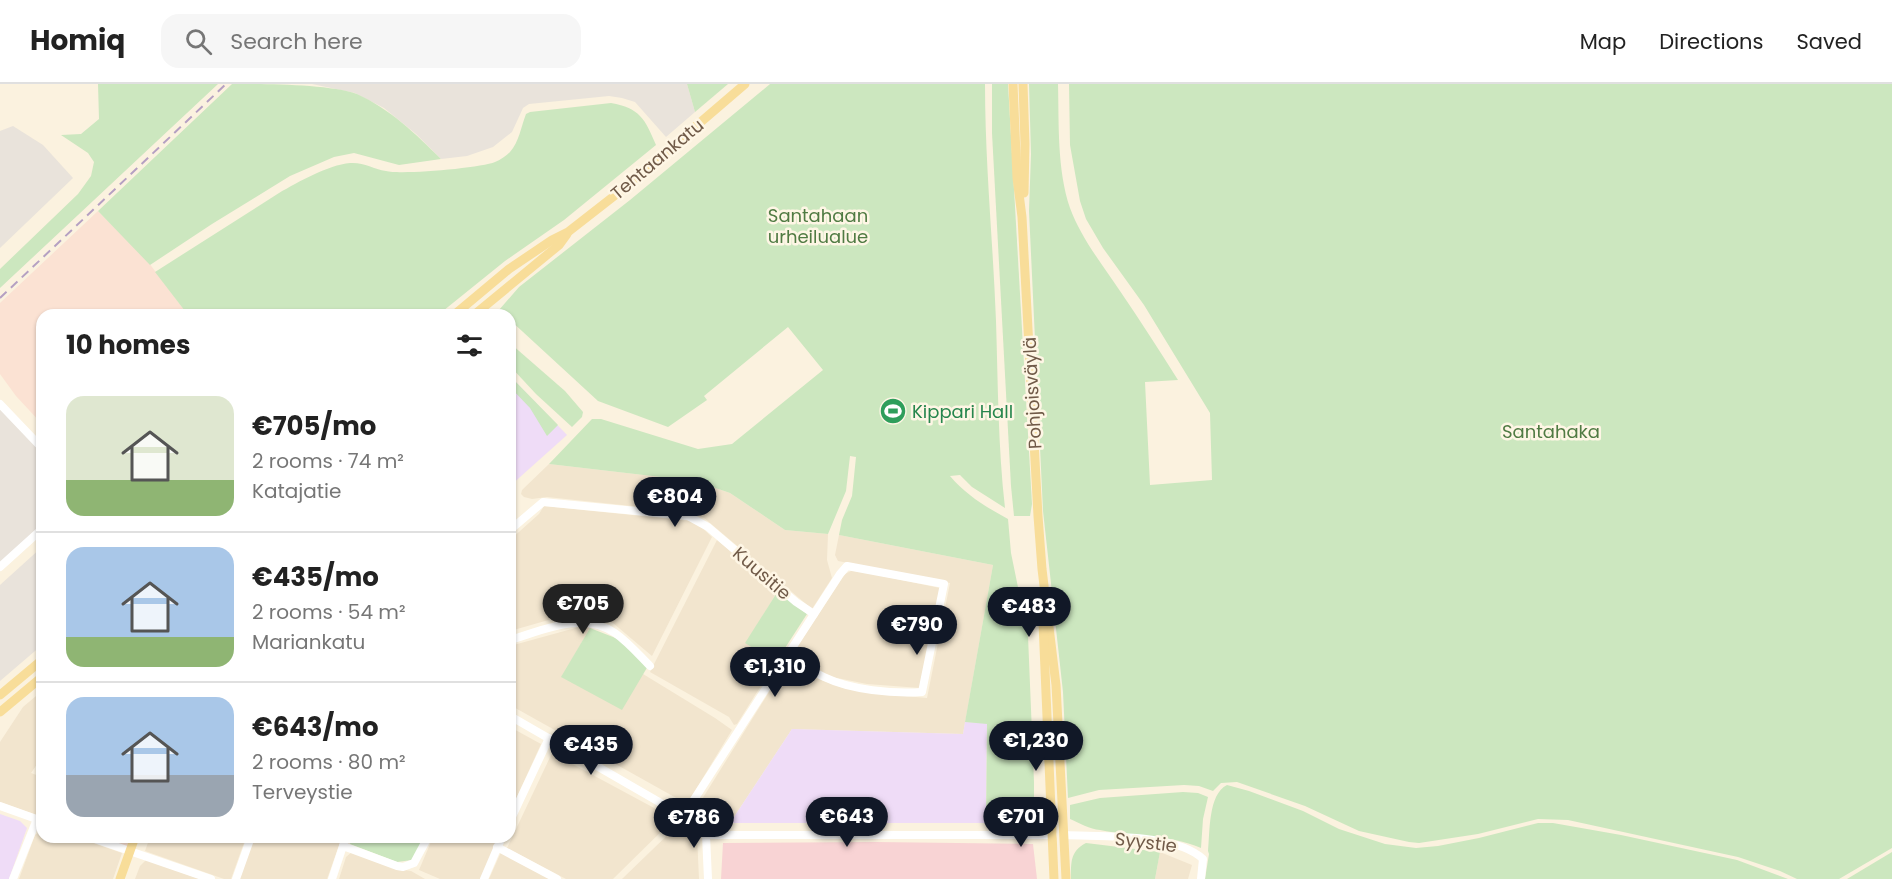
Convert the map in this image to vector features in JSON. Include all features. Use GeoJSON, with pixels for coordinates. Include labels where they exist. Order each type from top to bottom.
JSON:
{"type":"FeatureCollection","features":[{"type":"Feature","properties":{"kind":"main road","name":"Tehtaankatu"},"geometry":{"type":"LineString","coordinates":[[461,309],[509,270],[552,240],[568,232],[618,193],[745,84]]}},
{"type":"Feature","properties":{"kind":"main road","name":"Pohjoisväylä"},"geometry":{"type":"LineString","coordinates":[[1012,84],[1042,569],[1056,685],[1066,879]]}},
{"type":"Feature","properties":{"kind":"main road","name":"Pohjoisväylä"},"geometry":{"type":"LineString","coordinates":[[1022,217],[1025,144],[1023,84]]}},
{"type":"Feature","properties":{"kind":"main road","name":"Tehtaankatu"},"geometry":{"type":"LineString","coordinates":[[481,309],[559,245],[568,232]]}},
{"type":"Feature","properties":{"kind":"main road","name":"Pohjoisväylä"},"geometry":{"type":"LineString","coordinates":[[1042,569],[1041,622],[1054,879]]}},
{"type":"Feature","properties":{"kind":"main road"},"geometry":{"type":"LineString","coordinates":[[0,695],[36,665]]}},
{"type":"Feature","properties":{"kind":"main road"},"geometry":{"type":"LineString","coordinates":[[0,712],[36,682]]}},
{"type":"Feature","properties":{"kind":"main road"},"geometry":{"type":"LineString","coordinates":[[1053,835],[1065,835]]}},
{"type":"Feature","properties":{"kind":"main road"},"geometry":{"type":"LineString","coordinates":[[120,879],[133,843]]}},
{"type":"Feature","properties":{"kind":"street"},"geometry":{"type":"LineString","coordinates":[[0,404],[36,442]]}},
{"type":"Feature","properties":{"kind":"street","name":"Kuusitie"},"geometry":{"type":"LineString","coordinates":[[516,525],[543,502],[688,516],[702,522],[718,534],[770,580],[814,614]]}},
{"type":"Feature","properties":{"kind":"street"},"geometry":{"type":"LineString","coordinates":[[0,567],[36,534]]}},
{"type":"Feature","properties":{"kind":"street"},"geometry":{"type":"LineString","coordinates":[[684,815],[840,574],[847,566],[944,584],[922,692],[894,692],[832,681],[814,672],[789,653]]}},
{"type":"Feature","properties":{"kind":"street"},"geometry":{"type":"LineString","coordinates":[[516,638],[571,623],[584,622],[614,632],[650,666]]}},
{"type":"Feature","properties":{"kind":"street"},"geometry":{"type":"LineString","coordinates":[[516,719],[699,825],[706,835],[708,879]]}},
{"type":"Feature","properties":{"kind":"street"},"geometry":{"type":"LineString","coordinates":[[516,807],[549,738]]}},
{"type":"Feature","properties":{"kind":"street"},"geometry":{"type":"LineString","coordinates":[[0,806],[36,819]]}},
{"type":"Feature","properties":{"kind":"street"},"geometry":{"type":"LineString","coordinates":[[14,879],[36,827]]}},
{"type":"Feature","properties":{"kind":"street"},"geometry":{"type":"LineString","coordinates":[[706,835],[1053,835]]}},
{"type":"Feature","properties":{"kind":"street","name":"Syystie"},"geometry":{"type":"LineString","coordinates":[[1065,835],[1158,841],[1183,846],[1195,851],[1203,859],[1201,879]]}},
{"type":"Feature","properties":{"kind":"street"},"geometry":{"type":"LineString","coordinates":[[107,843],[211,879]]}},
{"type":"Feature","properties":{"kind":"street"},"geometry":{"type":"LineString","coordinates":[[236,879],[248,843]]}},
{"type":"Feature","properties":{"kind":"street"},"geometry":{"type":"LineString","coordinates":[[332,879],[344,843]]}},
{"type":"Feature","properties":{"kind":"street"},"geometry":{"type":"LineString","coordinates":[[343,846],[403,867],[414,863],[425,843]]}},
{"type":"Feature","properties":{"kind":"street"},"geometry":{"type":"LineString","coordinates":[[484,879],[499,843]]}},
{"type":"Feature","properties":{"kind":"street"},"geometry":{"type":"LineString","coordinates":[[497,847],[557,879]]}},
{"type":"Feature","properties":{"kind":"shaded area"},"geometry":{"type":"Polygon","coordinates":[[[312,84],[687,84],[695,112],[666,137],[635,102],[622,98],[609,96],[529,104],[523,108],[512,132],[493,147],[467,156],[441,159],[416,134],[384,108],[355,93],[312,84]]]}},
{"type":"Feature","properties":{"kind":"shaded area"},"geometry":{"type":"Polygon","coordinates":[[[13,126],[43,145],[73,178],[0,248],[0,131],[13,126]]]}},
{"type":"Feature","properties":{"kind":"shaded area"},"geometry":{"type":"Polygon","coordinates":[[[98,211],[146,259],[184,309],[36,309],[36,418],[0,374],[0,303],[98,211]]]}},
{"type":"Feature","properties":{"kind":"shaded area"},"geometry":{"type":"Polygon","coordinates":[[[516,382],[567,435],[516,481],[516,382]]]}},
{"type":"Feature","properties":{"kind":"shaded area"},"geometry":{"type":"Polygon","coordinates":[[[0,407],[36,446],[36,530],[0,563],[0,407]]]}},
{"type":"Feature","properties":{"kind":"shaded area"},"geometry":{"type":"Polygon","coordinates":[[[549,464],[695,481],[730,493],[785,530],[828,534],[827,560],[832,578],[812,609],[704,518],[687,512],[547,497],[532,499],[524,497],[521,494],[522,490],[549,464]]]}},
{"type":"Feature","properties":{"kind":"shaded area"},"geometry":{"type":"Polygon","coordinates":[[[544,506],[691,521],[712,537],[652,656],[613,623],[597,617],[573,615],[559,617],[516,629],[516,535],[539,514],[544,506]]]}},
{"type":"Feature","properties":{"kind":"shaded area"},"geometry":{"type":"Polygon","coordinates":[[[839,535],[993,565],[963,734],[792,729],[730,823],[718,823],[702,813],[699,804],[789,660],[816,678],[843,688],[927,698],[950,583],[838,561],[835,555],[839,535]]]}},
{"type":"Feature","properties":{"kind":"shaded area"},"geometry":{"type":"Polygon","coordinates":[[[717,540],[778,591],[746,643],[776,662],[737,724],[734,725],[729,717],[650,672],[717,540]]]}},
{"type":"Feature","properties":{"kind":"shaded area"},"geometry":{"type":"Polygon","coordinates":[[[36,552],[36,650],[0,681],[0,585],[36,552]]]}},
{"type":"Feature","properties":{"kind":"shaded area"},"geometry":{"type":"Polygon","coordinates":[[[853,570],[940,588],[920,688],[867,684],[832,677],[816,670],[798,656],[797,647],[845,574],[853,570]]]}},
{"type":"Feature","properties":{"kind":"shaded area"},"geometry":{"type":"Polygon","coordinates":[[[579,627],[590,628],[562,677],[568,680],[643,674],[732,730],[687,804],[516,708],[516,644],[579,627]]]}},
{"type":"Feature","properties":{"kind":"shaded area"},"geometry":{"type":"Polygon","coordinates":[[[36,696],[36,766],[31,773],[36,775],[36,815],[0,802],[0,742],[23,707],[36,696]]]}},
{"type":"Feature","properties":{"kind":"shaded area"},"geometry":{"type":"Polygon","coordinates":[[[965,722],[987,723],[986,823],[730,823],[792,729],[963,734],[965,722]]]}},
{"type":"Feature","properties":{"kind":"shaded area"},"geometry":{"type":"Polygon","coordinates":[[[516,730],[541,744],[516,799],[516,730]]]}},
{"type":"Feature","properties":{"kind":"shaded area"},"geometry":{"type":"Polygon","coordinates":[[[552,753],[673,820],[613,879],[566,879],[507,848],[509,843],[516,843],[516,829],[552,753]]]}},
{"type":"Feature","properties":{"kind":"shaded area"},"geometry":{"type":"Polygon","coordinates":[[[0,814],[20,821],[27,828],[9,879],[0,879],[0,814]]]}},
{"type":"Feature","properties":{"kind":"shaded area"},"geometry":{"type":"Polygon","coordinates":[[[680,823],[697,835],[699,879],[622,879],[680,823]]]}},
{"type":"Feature","properties":{"kind":"shaded area"},"geometry":{"type":"Polygon","coordinates":[[[35,835],[36,843],[93,843],[122,853],[113,879],[19,879],[35,835]]]}},
{"type":"Feature","properties":{"kind":"shaded area"},"geometry":{"type":"Polygon","coordinates":[[[114,843],[128,843],[127,848],[114,843]]]}},
{"type":"Feature","properties":{"kind":"shaded area"},"geometry":{"type":"Polygon","coordinates":[[[148,843],[244,843],[231,879],[224,879],[145,851],[148,843]]]}},
{"type":"Feature","properties":{"kind":"shaded area"},"geometry":{"type":"Polygon","coordinates":[[[252,843],[340,843],[327,879],[239,879],[252,843]]]}},
{"type":"Feature","properties":{"kind":"shaded area"},"geometry":{"type":"Polygon","coordinates":[[[430,843],[496,843],[481,879],[440,879],[419,870],[430,843]]]}},
{"type":"Feature","properties":{"kind":"shaded area"},"geometry":{"type":"Polygon","coordinates":[[[723,843],[1033,844],[1037,879],[721,879],[723,843]]]}},
{"type":"Feature","properties":{"kind":"shaded area"},"geometry":{"type":"Polygon","coordinates":[[[352,852],[398,869],[411,871],[425,879],[339,879],[346,857],[352,852]]]}},
{"type":"Feature","properties":{"kind":"shaded area"},"geometry":{"type":"Polygon","coordinates":[[[501,852],[550,879],[489,879],[501,852]]]}},
{"type":"Feature","properties":{"kind":"shaded area"},"geometry":{"type":"Polygon","coordinates":[[[1160,852],[1192,865],[1188,879],[1155,879],[1160,852]]]}},
{"type":"Feature","properties":{"kind":"shaded area"},"geometry":{"type":"Polygon","coordinates":[[[146,860],[200,879],[135,879],[140,866],[146,860]]]}},
{"type":"Feature","properties":{"kind":"green space"},"geometry":{"type":"Polygon","coordinates":[[[98,84],[218,84],[0,288],[0,269],[78,194],[91,176],[94,162],[88,153],[61,135],[81,134],[99,119],[98,84]]]}},
{"type":"Feature","properties":{"kind":"green space"},"geometry":{"type":"Polygon","coordinates":[[[232,84],[313,86],[357,94],[412,131],[441,159],[399,165],[354,153],[334,157],[290,176],[150,265],[98,211],[232,84]]]}},
{"type":"Feature","properties":{"kind":"green space"},"geometry":{"type":"Polygon","coordinates":[[[687,84],[728,84],[695,112],[687,84]]]}},
{"type":"Feature","properties":{"kind":"green space","name":"Santahaan urheilualue"},"geometry":{"type":"Polygon","coordinates":[[[770,84],[985,84],[1005,508],[972,487],[960,475],[950,476],[977,500],[1008,519],[1011,553],[1028,636],[1034,802],[1002,818],[986,823],[987,724],[965,722],[993,565],[839,535],[842,520],[852,496],[856,457],[850,456],[846,491],[828,534],[785,530],[730,493],[695,481],[549,464],[592,419],[601,419],[698,449],[732,444],[823,370],[788,327],[704,396],[707,400],[668,427],[598,401],[516,326],[516,309],[500,309],[519,287],[630,200],[770,84]]]}},
{"type":"Feature","properties":{"kind":"green space"},"geometry":{"type":"Polygon","coordinates":[[[992,84],[1008,84],[1032,504],[1030,516],[1014,516],[1011,486],[992,133],[992,84]]]}},
{"type":"Feature","properties":{"kind":"green space","name":"Santahaka"},"geometry":{"type":"Polygon","coordinates":[[[1029,84],[1058,84],[1061,162],[1070,208],[1086,240],[1178,380],[1145,382],[1150,485],[1212,480],[1210,413],[1144,305],[1103,248],[1086,219],[1080,201],[1070,145],[1069,84],[1892,84],[1892,848],[1839,879],[1797,879],[1738,857],[1568,820],[1538,819],[1478,834],[1419,843],[1409,842],[1359,831],[1305,806],[1237,782],[1221,783],[1213,791],[1199,786],[1184,785],[1099,790],[1068,798],[1063,692],[1043,511],[1029,211],[1031,154],[1029,84]]]}},
{"type":"Feature","properties":{"kind":"green space"},"geometry":{"type":"Polygon","coordinates":[[[611,103],[621,105],[640,116],[656,145],[564,220],[505,261],[445,309],[183,309],[155,272],[279,193],[323,170],[341,164],[360,164],[381,170],[407,172],[441,170],[495,162],[513,148],[526,114],[611,103]]]}},
{"type":"Feature","properties":{"kind":"green space"},"geometry":{"type":"Polygon","coordinates":[[[516,348],[565,391],[583,412],[582,417],[572,427],[516,372],[516,348]]]}},
{"type":"Feature","properties":{"kind":"green space"},"geometry":{"type":"Polygon","coordinates":[[[516,382],[558,425],[547,436],[530,408],[516,393],[516,382]]]}},
{"type":"Feature","properties":{"kind":"green space"},"geometry":{"type":"Polygon","coordinates":[[[778,591],[807,614],[776,662],[745,643],[778,591]]]}},
{"type":"Feature","properties":{"kind":"green space"},"geometry":{"type":"Polygon","coordinates":[[[590,628],[618,639],[648,666],[622,710],[561,677],[590,628]]]}},
{"type":"Feature","properties":{"kind":"green space"},"geometry":{"type":"Polygon","coordinates":[[[1227,785],[1303,811],[1339,829],[1385,844],[1416,848],[1438,846],[1538,823],[1553,823],[1737,860],[1788,879],[1205,879],[1213,805],[1216,797],[1227,785]]]}},
{"type":"Feature","properties":{"kind":"green space"},"geometry":{"type":"Polygon","coordinates":[[[1198,793],[1208,797],[1203,819],[1201,848],[1176,840],[1096,829],[1070,819],[1070,805],[1100,798],[1198,793]]]}},
{"type":"Feature","properties":{"kind":"green space"},"geometry":{"type":"Polygon","coordinates":[[[421,843],[412,860],[397,862],[350,844],[421,843]]]}},
{"type":"Feature","properties":{"kind":"green space"},"geometry":{"type":"Polygon","coordinates":[[[1086,843],[1160,852],[1155,879],[1071,879],[1074,854],[1086,843]]]}},
{"type":"Feature","properties":{"kind":"green space"},"geometry":{"type":"Polygon","coordinates":[[[1892,852],[1892,879],[1847,879],[1892,852]]]}},
{"type":"Feature","properties":{"kind":"railway"},"geometry":{"type":"LineString","coordinates":[[0,298],[226,84]]}},
{"type":"Feature","properties":{"kind":"place","name":"Kippari Hall"},"geometry":{"type":"Point","coordinates":[893,411]}}]}
